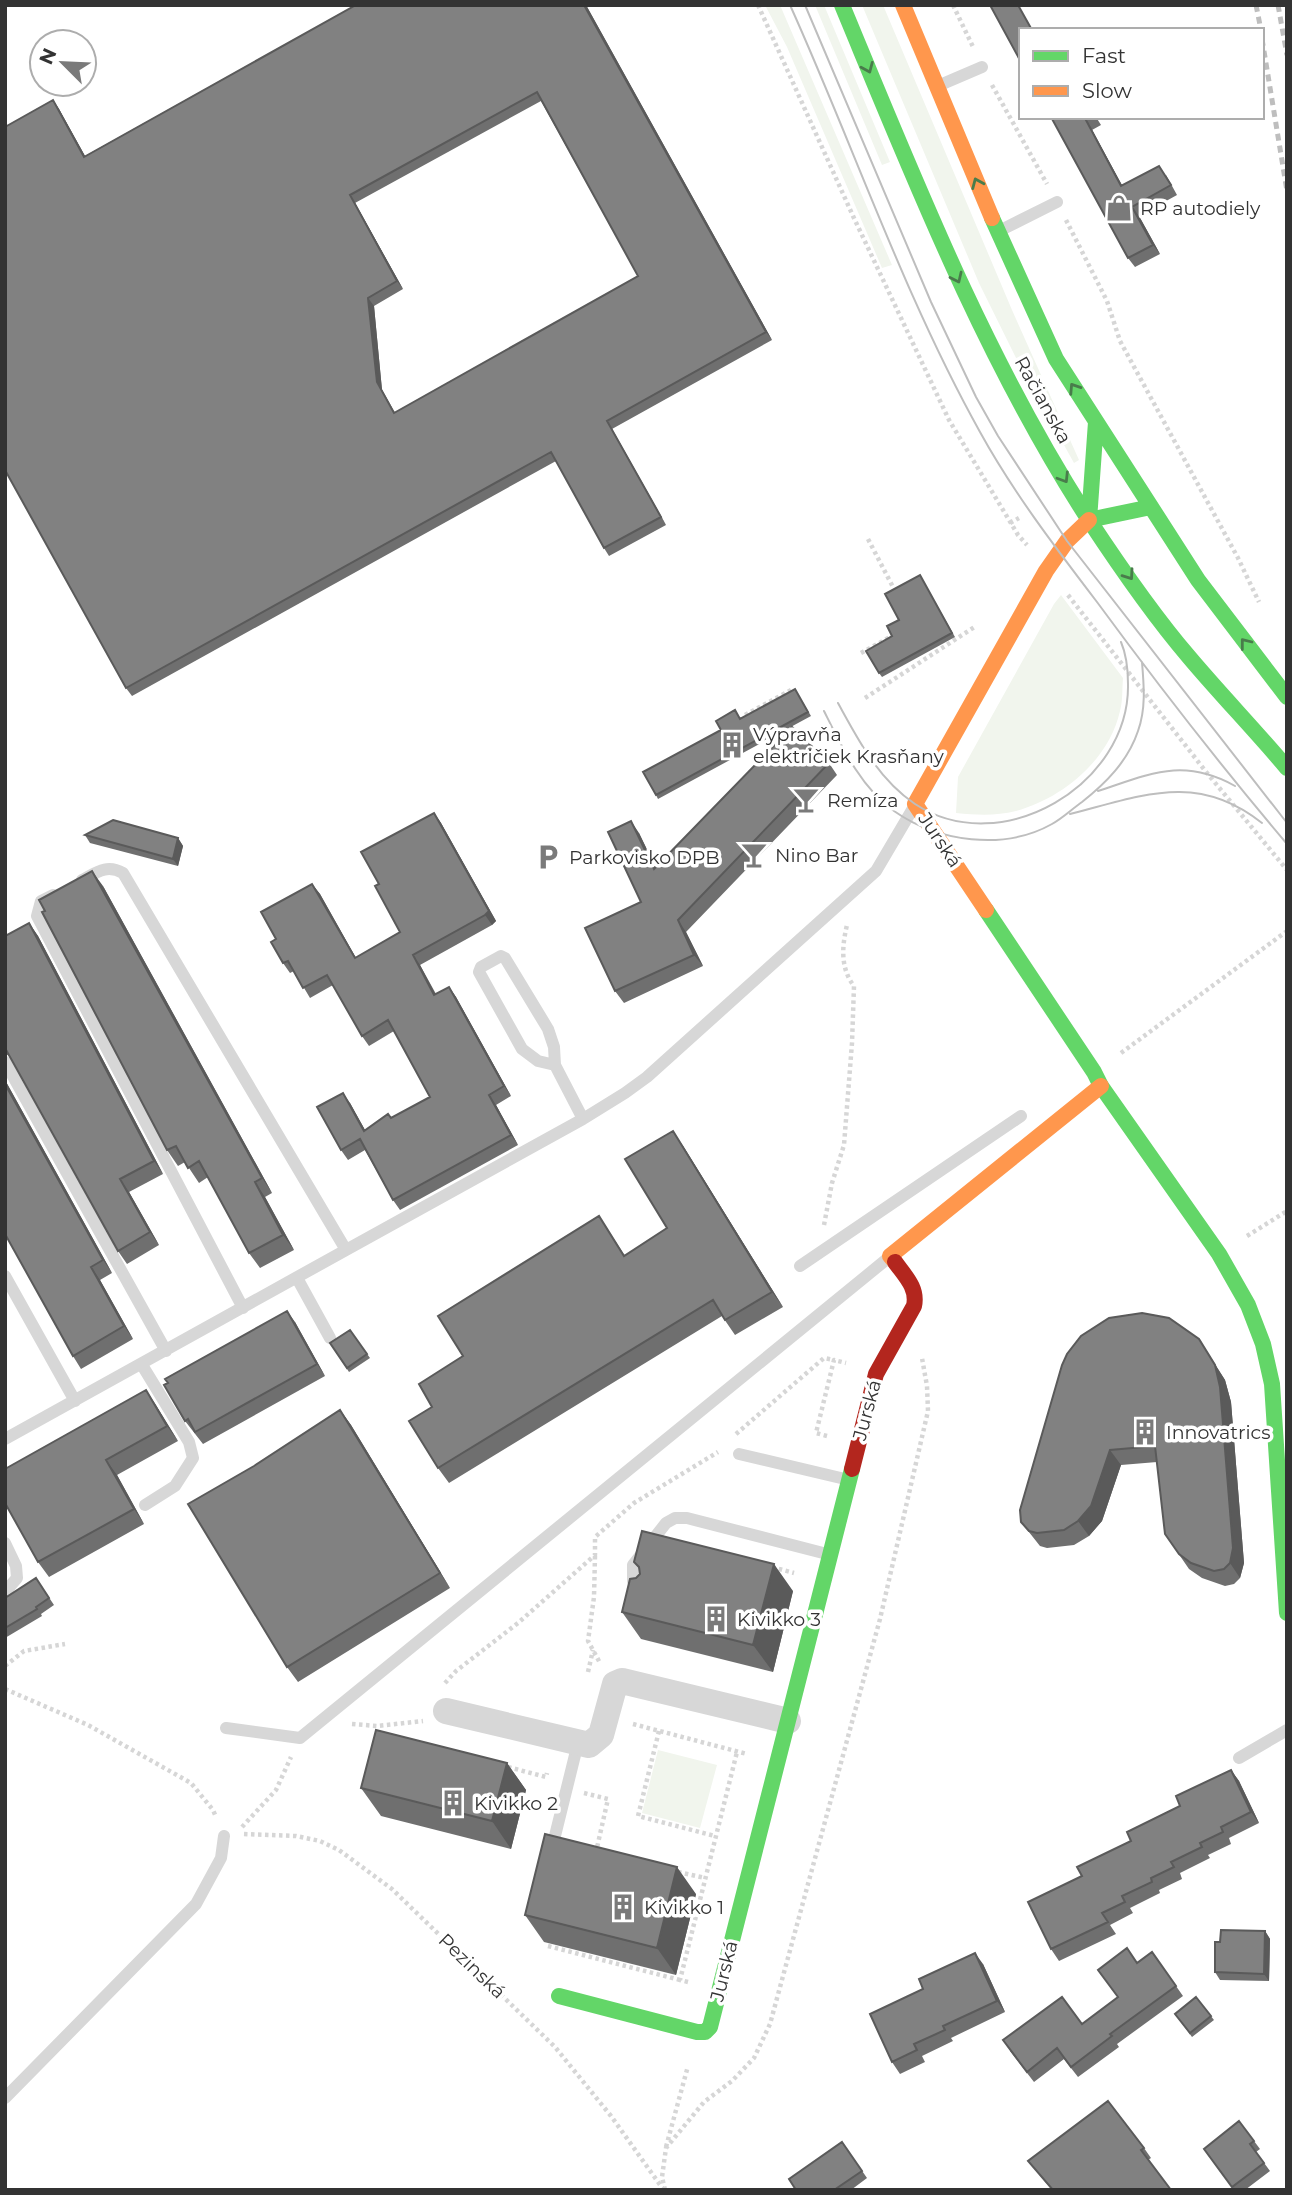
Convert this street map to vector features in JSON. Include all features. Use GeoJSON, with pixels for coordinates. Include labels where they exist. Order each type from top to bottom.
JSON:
{"type":"FeatureCollection","features":[{"type":"Feature","properties":{"kind":"street","name":"Račianska"},"geometry":{"type":"LineString","coordinates":[[842,5],[977,321],[1031,423],[1089,520],[1174,640],[1287,768]]}},
{"type":"Feature","properties":{"kind":"street","name":"Račianska"},"geometry":{"type":"LineString","coordinates":[[902,5],[998,232],[1056,359],[1198,580],[1287,697]]}},
{"type":"Feature","properties":{"kind":"street"},"geometry":{"type":"LineString","coordinates":[[1096,422],[1089,520],[1151,507]]}},
{"type":"Feature","properties":{"kind":"street","name":"Jurská"},"geometry":{"type":"LineString","coordinates":[[1089,520],[1067,541],[1046,572],[915,804],[1097,1079],[1219,1254],[1248,1305],[1263,1344],[1272,1384],[1287,1613]]}},
{"type":"Feature","properties":{"kind":"street"},"geometry":{"type":"LineString","coordinates":[[890,1256],[1097,1079]]}},
{"type":"Feature","properties":{"kind":"street","name":"Jurská"},"geometry":{"type":"LineString","coordinates":[[559,1996],[697,2032],[707,2030],[778,1718],[830,1555],[876,1374],[914,1306],[915,1292],[890,1256]]}},
{"type":"Feature","properties":{"kind":"street"},"geometry":{"type":"LineString","coordinates":[[442,1701],[571,1742],[589,1745],[601,1735],[615,1684],[622,1681],[778,1718]]}},
{"type":"Feature","properties":{"kind":"lane"},"geometry":{"type":"LineString","coordinates":[[936,87],[982,67]]}},
{"type":"Feature","properties":{"kind":"lane"},"geometry":{"type":"LineString","coordinates":[[998,232],[1057,202]]}},
{"type":"Feature","properties":{"kind":"lane"},"geometry":{"type":"LineString","coordinates":[[5,1439],[583,1119],[625,1093],[647,1077],[876,871],[915,804]]}},
{"type":"Feature","properties":{"kind":"lane"},"geometry":{"type":"LineString","coordinates":[[243,1308],[37,916],[41,901],[106,867],[123,873],[346,1250]]}},
{"type":"Feature","properties":{"kind":"lane"},"geometry":{"type":"LineString","coordinates":[[555,1065],[538,1061],[522,1049],[479,972],[481,967],[501,957],[505,958],[548,1029],[554,1048],[555,1065],[583,1119]]}},
{"type":"Feature","properties":{"kind":"lane"},"geometry":{"type":"LineString","coordinates":[[5,1062],[166,1351]]}},
{"type":"Feature","properties":{"kind":"lane"},"geometry":{"type":"LineString","coordinates":[[800,1266],[1021,1116]]}},
{"type":"Feature","properties":{"kind":"lane"},"geometry":{"type":"LineString","coordinates":[[226,1728],[300,1738],[890,1256]]}},
{"type":"Feature","properties":{"kind":"lane"},"geometry":{"type":"LineString","coordinates":[[5,1276],[75,1401]]}},
{"type":"Feature","properties":{"kind":"lane"},"geometry":{"type":"LineString","coordinates":[[297,1278],[330,1338]]}},
{"type":"Feature","properties":{"kind":"lane"},"geometry":{"type":"LineString","coordinates":[[142,1365],[189,1441],[193,1458],[174,1486],[145,1505]]}},
{"type":"Feature","properties":{"kind":"lane"},"geometry":{"type":"LineString","coordinates":[[739,1454],[849,1480]]}},
{"type":"Feature","properties":{"kind":"lane"},"geometry":{"type":"LineString","coordinates":[[651,1598],[636,1588],[633,1565],[656,1534],[675,1518],[687,1518],[830,1555]]}},
{"type":"Feature","properties":{"kind":"lane"},"geometry":{"type":"LineString","coordinates":[[5,1543],[16,1566],[18,1578],[5,1592]]}},
{"type":"Feature","properties":{"kind":"lane"},"geometry":{"type":"LineString","coordinates":[[1239,1758],[1287,1730]]}},
{"type":"Feature","properties":{"kind":"lane"},"geometry":{"type":"LineString","coordinates":[[549,1861],[567,1789],[571,1742]]}},
{"type":"Feature","properties":{"kind":"lane"},"geometry":{"type":"LineString","coordinates":[[5,2098],[195,1904],[221,1858],[230,1835]]}},
{"type":"Feature","properties":{"kind":"path"},"geometry":{"type":"LineString","coordinates":[[758,5],[949,420],[1010,523],[1207,774],[1287,870]]}},
{"type":"Feature","properties":{"kind":"path"},"geometry":{"type":"LineString","coordinates":[[953,5],[982,67],[1057,202],[1107,301],[1120,341],[1264,611]]}},
{"type":"Feature","properties":{"kind":"path"},"geometry":{"type":"LineString","coordinates":[[1010,523],[1019,518]]}},
{"type":"Feature","properties":{"kind":"path"},"geometry":{"type":"LineString","coordinates":[[868,539],[894,589]]}},
{"type":"Feature","properties":{"kind":"path"},"geometry":{"type":"LineString","coordinates":[[865,698],[959,639],[981,622]]}},
{"type":"Feature","properties":{"kind":"path"},"geometry":{"type":"LineString","coordinates":[[861,653],[890,637]]}},
{"type":"Feature","properties":{"kind":"path"},"geometry":{"type":"LineString","coordinates":[[745,715],[791,690]]}},
{"type":"Feature","properties":{"kind":"path"},"geometry":{"type":"LineString","coordinates":[[822,1251],[825,1208],[844,1145],[848,1107],[853,986],[848,979],[841,949],[855,890]]}},
{"type":"Feature","properties":{"kind":"path"},"geometry":{"type":"LineString","coordinates":[[1097,1079],[1287,931]]}},
{"type":"Feature","properties":{"kind":"path"},"geometry":{"type":"LineString","coordinates":[[666,2148],[704,2102],[732,2081],[754,2058],[770,2024],[880,1619],[928,1411],[923,1361],[905,1322]]}},
{"type":"Feature","properties":{"kind":"path"},"geometry":{"type":"LineString","coordinates":[[730,1439],[824,1358],[847,1363]]}},
{"type":"Feature","properties":{"kind":"path"},"geometry":{"type":"LineString","coordinates":[[829,1476],[837,1439],[816,1433],[834,1360]]}},
{"type":"Feature","properties":{"kind":"path"},"geometry":{"type":"LineString","coordinates":[[614,1689],[588,1641],[594,1597],[595,1537],[634,1503],[714,1456],[722,1448]]}},
{"type":"Feature","properties":{"kind":"path"},"geometry":{"type":"LineString","coordinates":[[770,1567],[803,1575],[810,1550]]}},
{"type":"Feature","properties":{"kind":"path"},"geometry":{"type":"LineString","coordinates":[[320,1722],[377,1726],[433,1719],[456,1671],[518,1623],[595,1555]]}},
{"type":"Feature","properties":{"kind":"path"},"geometry":{"type":"LineString","coordinates":[[5,1667],[24,1651],[65,1644]]}},
{"type":"Feature","properties":{"kind":"path"},"geometry":{"type":"LineString","coordinates":[[5,1689],[88,1725],[191,1783],[230,1835],[276,1790],[300,1738]]}},
{"type":"Feature","properties":{"kind":"path"},"geometry":{"type":"LineString","coordinates":[[606,1717],[758,1756],[778,1718]]}},
{"type":"Feature","properties":{"kind":"path"},"geometry":{"type":"LineString","coordinates":[[659,1731],[638,1816],[715,1836]]}},
{"type":"Feature","properties":{"kind":"path"},"geometry":{"type":"LineString","coordinates":[[496,1764],[546,1777],[554,1750],[571,1742]]}},
{"type":"Feature","properties":{"kind":"path"},"geometry":{"type":"LineString","coordinates":[[680,1980],[737,1752]]}},
{"type":"Feature","properties":{"kind":"path"},"geometry":{"type":"LineString","coordinates":[[567,1789],[608,1799],[595,1853],[609,1856]]}},
{"type":"Feature","properties":{"kind":"path","name":"Pezinská"},"geometry":{"type":"LineString","coordinates":[[230,1835],[296,1836],[320,1840],[339,1850],[392,1889],[555,2047],[611,2116],[664,2190]]}},
{"type":"Feature","properties":{"kind":"path"},"geometry":{"type":"LineString","coordinates":[[671,1870],[705,1878]]}},
{"type":"Feature","properties":{"kind":"path"},"geometry":{"type":"LineString","coordinates":[[548,1946],[700,1984]]}},
{"type":"Feature","properties":{"kind":"path"},"geometry":{"type":"LineString","coordinates":[[664,2190],[662,2177],[666,2148],[688,2066]]}},
{"type":"Feature","properties":{"kind":"shaded area"},"geometry":{"type":"Polygon","coordinates":[[[765,5],[780,5],[892,265],[882,268],[787,47],[765,5]]]}},
{"type":"Feature","properties":{"kind":"shaded area"},"geometry":{"type":"Polygon","coordinates":[[[815,5],[824,5],[890,162],[882,165],[815,5]]]}},
{"type":"Feature","properties":{"kind":"shaded area"},"geometry":{"type":"Polygon","coordinates":[[[862,5],[883,5],[1012,310],[1079,460],[1074,463],[1020,366],[979,283],[862,5]]]}},
{"type":"Feature","properties":{"kind":"shaded area"},"geometry":{"type":"Polygon","coordinates":[[[1061,595],[1123,678],[1121,707],[1114,729],[1095,761],[1067,787],[1051,797],[1009,813],[956,813],[958,777],[1061,595]]]}},
{"type":"Feature","properties":{"kind":"shaded area"},"geometry":{"type":"Polygon","coordinates":[[[658,1750],[717,1765],[700,1828],[642,1813],[658,1750]]]}},
{"type":"Feature","properties":{"kind":"building"},"geometry":{"type":"Polygon","coordinates":[[[356,5],[584,5],[766,332],[607,421],[661,517],[604,548],[551,452],[126,688],[5,470],[5,127],[53,100],[84,157],[356,5]],[[537,92],[350,195],[397,281],[368,298],[377,382],[394,413],[638,276],[537,92]]]}},
{"type":"Feature","properties":{"kind":"building"},"geometry":{"type":"Polygon","coordinates":[[[990,5],[1018,5],[1031,28],[1019,28],[1019,58],[990,5]]]}},
{"type":"Feature","properties":{"kind":"building"},"geometry":{"type":"Polygon","coordinates":[[[1052,119],[1088,119],[1121,186],[1159,166],[1171,185],[1132,207],[1153,245],[1128,258],[1052,119]]]}},
{"type":"Feature","properties":{"kind":"building"},"geometry":{"type":"Polygon","coordinates":[[[920,575],[952,633],[879,673],[866,651],[892,636],[887,626],[899,620],[885,594],[920,575]]]}},
{"type":"Feature","properties":{"kind":"building","name":"Výpravňa električiek Krasňany"},"geometry":{"type":"Polygon","coordinates":[[[795,689],[808,712],[656,795],[643,772],[721,730],[716,721],[735,710],[740,719],[795,689]]]}},
{"type":"Feature","properties":{"kind":"building"},"geometry":{"type":"Polygon","coordinates":[[[792,727],[829,763],[678,920],[694,955],[615,991],[585,928],[641,902],[608,832],[631,821],[654,869],[792,727]]]}},
{"type":"Feature","properties":{"kind":"building"},"geometry":{"type":"Polygon","coordinates":[[[434,813],[489,911],[413,955],[434,995],[449,987],[504,1086],[489,1095],[511,1135],[393,1200],[360,1139],[341,1150],[317,1107],[343,1093],[364,1131],[388,1114],[391,1118],[430,1097],[388,1020],[362,1036],[327,975],[303,988],[288,961],[283,963],[271,942],[276,939],[261,912],[312,884],[355,958],[400,932],[375,886],[379,884],[361,852],[434,813]]]}},
{"type":"Feature","properties":{"kind":"building"},"geometry":{"type":"Polygon","coordinates":[[[113,820],[178,838],[173,859],[85,835],[113,820]]]}},
{"type":"Feature","properties":{"kind":"building"},"geometry":{"type":"Polygon","coordinates":[[[92,871],[262,1178],[255,1182],[283,1235],[249,1253],[199,1161],[188,1168],[176,1146],[167,1150],[42,912],[45,911],[39,900],[92,871]]]}},
{"type":"Feature","properties":{"kind":"building"},"geometry":{"type":"Polygon","coordinates":[[[29,923],[154,1161],[120,1179],[150,1232],[118,1251],[5,1048],[5,936],[29,923]]]}},
{"type":"Feature","properties":{"kind":"building"},"geometry":{"type":"Polygon","coordinates":[[[5,1084],[103,1260],[91,1267],[124,1326],[73,1356],[5,1234],[5,1084]]]}},
{"type":"Feature","properties":{"kind":"building"},"geometry":{"type":"Polygon","coordinates":[[[673,1131],[772,1292],[725,1320],[713,1300],[438,1468],[409,1421],[432,1407],[419,1384],[463,1356],[438,1316],[599,1216],[624,1256],[667,1228],[625,1159],[673,1131]]]}},
{"type":"Feature","properties":{"kind":"building"},"geometry":{"type":"Polygon","coordinates":[[[287,1311],[317,1364],[195,1432],[188,1419],[185,1421],[164,1385],[168,1383],[165,1379],[287,1311]]]}},
{"type":"Feature","properties":{"kind":"building","name":"Innovatrics"},"geometry":{"type":"Polygon","coordinates":[[[1142,1313],[1169,1318],[1199,1339],[1215,1365],[1220,1387],[1233,1548],[1230,1563],[1224,1569],[1214,1571],[1191,1563],[1179,1554],[1165,1534],[1155,1446],[1110,1450],[1091,1506],[1078,1521],[1064,1530],[1037,1533],[1029,1531],[1021,1522],[1020,1510],[1067,1354],[1081,1336],[1109,1318],[1142,1313]]]}},
{"type":"Feature","properties":{"kind":"building"},"geometry":{"type":"Polygon","coordinates":[[[350,1330],[367,1354],[347,1368],[330,1343],[350,1330]]]}},
{"type":"Feature","properties":{"kind":"building"},"geometry":{"type":"Polygon","coordinates":[[[146,1390],[167,1426],[106,1460],[134,1509],[38,1562],[5,1503],[5,1469],[146,1390]]]}},
{"type":"Feature","properties":{"kind":"building"},"geometry":{"type":"Polygon","coordinates":[[[340,1410],[440,1573],[287,1667],[188,1504],[254,1466],[340,1410]]]}},
{"type":"Feature","properties":{"kind":"building","name":"Kivikko 3"},"geometry":{"type":"Polygon","coordinates":[[[642,1531],[774,1564],[753,1645],[622,1612],[630,1579],[640,1574],[639,1567],[634,1562],[642,1531]]]}},
{"type":"Feature","properties":{"kind":"building"},"geometry":{"type":"Polygon","coordinates":[[[36,1578],[49,1598],[36,1607],[37,1609],[5,1628],[5,1598],[36,1578]]]}},
{"type":"Feature","properties":{"kind":"building"},"geometry":{"type":"Polygon","coordinates":[[[376,1730],[507,1763],[492,1821],[361,1788],[376,1730]]]}},
{"type":"Feature","properties":{"kind":"building"},"geometry":{"type":"Polygon","coordinates":[[[1231,1770],[1251,1812],[1221,1827],[1223,1832],[1200,1843],[1202,1847],[1171,1862],[1174,1867],[1151,1878],[1152,1882],[1122,1896],[1125,1902],[1102,1913],[1108,1922],[1051,1949],[1028,1902],[1082,1876],[1077,1867],[1131,1841],[1127,1832],[1180,1806],[1176,1796],[1231,1770]]]}},
{"type":"Feature","properties":{"kind":"building","name":"Kivikko 1"},"geometry":{"type":"Polygon","coordinates":[[[545,1834],[677,1867],[657,1948],[525,1915],[545,1834]]]}},
{"type":"Feature","properties":{"kind":"building"},"geometry":{"type":"Polygon","coordinates":[[[1221,1930],[1265,1931],[1264,1974],[1215,1972],[1215,1942],[1220,1942],[1221,1930]]]}},
{"type":"Feature","properties":{"kind":"building"},"geometry":{"type":"Polygon","coordinates":[[[1127,1948],[1137,1963],[1152,1952],[1176,1986],[1110,2034],[1112,2036],[1071,2067],[1057,2048],[1027,2072],[1003,2040],[1062,1997],[1082,2024],[1118,1997],[1098,1970],[1127,1948]]]}},
{"type":"Feature","properties":{"kind":"building"},"geometry":{"type":"Polygon","coordinates":[[[975,1953],[997,2001],[943,2026],[945,2030],[914,2044],[917,2050],[892,2062],[870,2014],[923,1989],[919,1979],[975,1953]]]}},
{"type":"Feature","properties":{"kind":"building"},"geometry":{"type":"Polygon","coordinates":[[[1196,1997],[1211,2016],[1190,2033],[1175,2014],[1196,1997]]]}},
{"type":"Feature","properties":{"kind":"building"},"geometry":{"type":"Polygon","coordinates":[[[1108,2101],[1144,2148],[1141,2150],[1171,2190],[1053,2190],[1028,2161],[1108,2101]]]}},
{"type":"Feature","properties":{"kind":"building"},"geometry":{"type":"Polygon","coordinates":[[[1239,2121],[1254,2141],[1250,2144],[1264,2163],[1232,2187],[1204,2149],[1239,2121]]]}},
{"type":"Feature","properties":{"kind":"building"},"geometry":{"type":"Polygon","coordinates":[[[842,2142],[862,2171],[834,2190],[796,2190],[789,2179],[842,2142]]]}},
{"type":"Feature","properties":{"kind":"tram line"},"geometry":{"type":"LineString","coordinates":[[790,5],[927,328],[980,432],[1006,476],[1143,664],[1287,844]]}},
{"type":"Feature","properties":{"kind":"tram line"},"geometry":{"type":"LineString","coordinates":[[805,5],[931,302],[976,397],[998,436],[1067,541],[1287,823]]}},
{"type":"Feature","properties":{"kind":"tram line"},"geometry":{"type":"LineString","coordinates":[[838,703],[880,771],[915,804],[949,819],[985,823],[1021,817],[1055,803],[1084,781],[1108,753],[1123,720],[1128,684],[1127,663],[1121,642]]}},
{"type":"Feature","properties":{"kind":"tram line"},"geometry":{"type":"LineString","coordinates":[[824,711],[862,779],[882,802],[894,811],[911,822],[951,836],[993,840],[1013,838],[1060,819],[1099,787],[1122,762],[1134,742],[1142,714],[1142,662]]}},
{"type":"Feature","properties":{"kind":"tram line"},"geometry":{"type":"LineString","coordinates":[[1098,791],[1150,774],[1183,770],[1216,777],[1235,786]]}},
{"type":"Feature","properties":{"kind":"tram line"},"geometry":{"type":"LineString","coordinates":[[1070,814],[1145,795],[1191,793],[1215,797],[1238,807],[1262,823]]}},
{"type":"Feature","properties":{"kind":"railway"},"geometry":{"type":"LineString","coordinates":[[1256,5],[1261,28]]}},
{"type":"Feature","properties":{"kind":"railway"},"geometry":{"type":"LineString","coordinates":[[1278,5],[1287,55]]}},
{"type":"Feature","properties":{"kind":"railway"},"geometry":{"type":"LineString","coordinates":[[1264,51],[1287,191]]}},
{"type":"Feature","properties":{"kind":"traffic: fast"},"geometry":{"type":"LineString","coordinates":[[842,5],[925,203],[984,333],[1052,459],[1089,520],[1162,624],[1287,768]]}},
{"type":"Feature","properties":{"kind":"traffic: fast"},"geometry":{"type":"LineString","coordinates":[[992,218],[1056,359],[1198,580],[1287,697]]}},
{"type":"Feature","properties":{"kind":"traffic: fast"},"geometry":{"type":"LineString","coordinates":[[1089,520],[1096,422]]}},
{"type":"Feature","properties":{"kind":"traffic: fast"},"geometry":{"type":"LineString","coordinates":[[1089,520],[1151,507]]}},
{"type":"Feature","properties":{"kind":"traffic: fast"},"geometry":{"type":"LineString","coordinates":[[986,910],[1101,1086],[1219,1254],[1248,1305],[1263,1344],[1272,1384],[1287,1613]]}},
{"type":"Feature","properties":{"kind":"traffic: fast"},"geometry":{"type":"LineString","coordinates":[[559,1996],[697,2032],[705,2032],[710,2027],[852,1469]]}},
{"type":"Feature","properties":{"kind":"traffic: slow"},"geometry":{"type":"LineString","coordinates":[[903,5],[992,218]]}},
{"type":"Feature","properties":{"kind":"traffic: slow"},"geometry":{"type":"LineString","coordinates":[[986,910],[915,804],[1046,571],[1067,541],[1089,520]]}},
{"type":"Feature","properties":{"kind":"traffic: slow"},"geometry":{"type":"LineString","coordinates":[[895,1262],[890,1256],[1101,1086]]}},
{"type":"Feature","properties":{"kind":"traffic: jam"},"geometry":{"type":"LineString","coordinates":[[852,1469],[876,1374],[914,1306],[912,1288],[895,1262]]}},
{"type":"Feature","properties":{"kind":"place","name":"RP autodiely"},"geometry":{"type":"Point","coordinates":[1119,208]}},
{"type":"Feature","properties":{"kind":"place","name":"Výpravňa električiek Krasňany"},"geometry":{"type":"Point","coordinates":[732,745]}},
{"type":"Feature","properties":{"kind":"place","name":"Remíza"},"geometry":{"type":"Point","coordinates":[806,800]}},
{"type":"Feature","properties":{"kind":"place","name":"Nino Bar"},"geometry":{"type":"Point","coordinates":[754,855]}},
{"type":"Feature","properties":{"kind":"place","name":"Parkovisko DPB"},"geometry":{"type":"Point","coordinates":[548,857]}},
{"type":"Feature","properties":{"kind":"place","name":"Innovatrics"},"geometry":{"type":"Point","coordinates":[1145,1432]}},
{"type":"Feature","properties":{"kind":"place","name":"Kivikko 3"},"geometry":{"type":"Point","coordinates":[716,1619]}},
{"type":"Feature","properties":{"kind":"place","name":"Kivikko 2"},"geometry":{"type":"Point","coordinates":[453,1803]}},
{"type":"Feature","properties":{"kind":"place","name":"Kivikko 1"},"geometry":{"type":"Point","coordinates":[623,1907]}}]}
